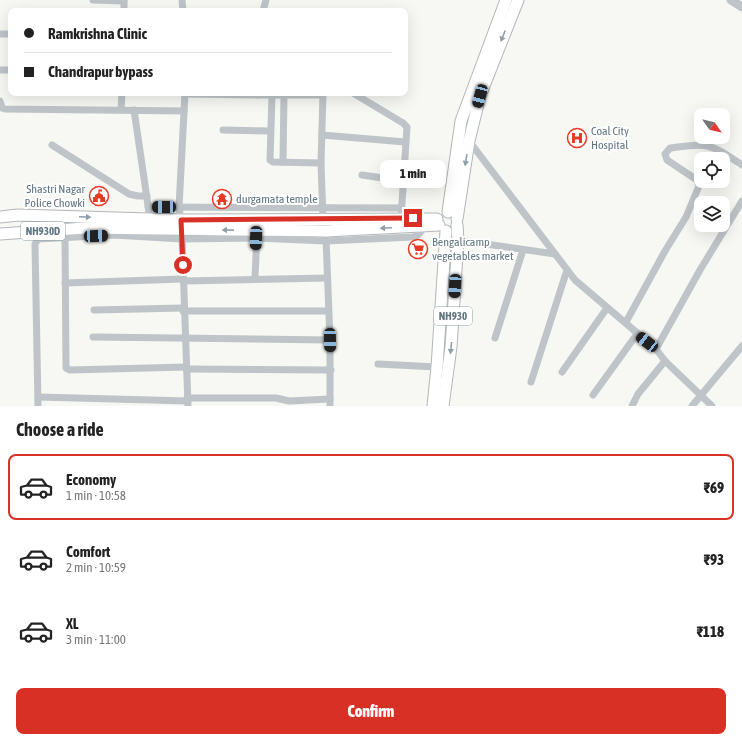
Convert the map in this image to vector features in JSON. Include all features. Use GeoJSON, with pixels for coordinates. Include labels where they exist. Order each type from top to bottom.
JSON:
{"type":"FeatureCollection","features":[{"type":"Feature","properties":{"kind":"highway"},"geometry":{"type":"LineString","coordinates":[[448,212],[461,121],[506,0]]}},
{"type":"Feature","properties":{"kind":"highway","name":"NH930"},"geometry":{"type":"LineString","coordinates":[[443,406],[451,347],[458,240],[457,222],[469,141],[480,96],[518,0]]}},
{"type":"Feature","properties":{"kind":"highway"},"geometry":{"type":"LineString","coordinates":[[448,212],[454,214],[457,222],[453,230],[441,225],[442,214],[448,212]]}},
{"type":"Feature","properties":{"kind":"highway","name":"NH930D"},"geometry":{"type":"LineString","coordinates":[[0,217],[18,214],[150,219],[181,229],[401,213],[441,225]]}},
{"type":"Feature","properties":{"kind":"highway","name":"NH930"},"geometry":{"type":"LineString","coordinates":[[433,406],[437,367],[441,225]]}},
{"type":"Feature","properties":{"kind":"highway","name":"NH930D"},"geometry":{"type":"LineString","coordinates":[[0,234],[85,228],[181,229],[257,234],[326,236],[441,225]]}},
{"type":"Feature","properties":{"kind":"street"},"geometry":{"type":"LineString","coordinates":[[93,0],[124,1]]}},
{"type":"Feature","properties":{"kind":"street"},"geometry":{"type":"LineString","coordinates":[[731,0],[742,7]]}},
{"type":"Feature","properties":{"kind":"street"},"geometry":{"type":"LineString","coordinates":[[121,110],[122,96]]}},
{"type":"Feature","properties":{"kind":"street"},"geometry":{"type":"LineString","coordinates":[[185,96],[179,207],[188,402]]}},
{"type":"Feature","properties":{"kind":"street"},"geometry":{"type":"LineString","coordinates":[[272,96],[270,160],[283,162],[321,163]]}},
{"type":"Feature","properties":{"kind":"street"},"geometry":{"type":"LineString","coordinates":[[283,162],[284,96]]}},
{"type":"Feature","properties":{"kind":"street"},"geometry":{"type":"LineString","coordinates":[[323,96],[321,163],[323,219]]}},
{"type":"Feature","properties":{"kind":"street"},"geometry":{"type":"LineString","coordinates":[[148,207],[323,208],[401,213],[407,128],[403,123],[359,96]]}},
{"type":"Feature","properties":{"kind":"street"},"geometry":{"type":"LineString","coordinates":[[0,101],[2,108],[5,109],[184,111]]}},
{"type":"Feature","properties":{"kind":"street"},"geometry":{"type":"LineString","coordinates":[[134,110],[150,219]]}},
{"type":"Feature","properties":{"kind":"street"},"geometry":{"type":"LineString","coordinates":[[223,130],[270,132]]}},
{"type":"Feature","properties":{"kind":"street"},"geometry":{"type":"LineString","coordinates":[[322,135],[405,142]]}},
{"type":"Feature","properties":{"kind":"street"},"geometry":{"type":"LineString","coordinates":[[469,141],[574,280],[626,322],[656,349],[665,361],[712,406]]}},
{"type":"Feature","properties":{"kind":"street"},"geometry":{"type":"LineString","coordinates":[[52,145],[129,194],[147,196]]}},
{"type":"Feature","properties":{"kind":"street"},"geometry":{"type":"LineString","coordinates":[[626,322],[665,251],[686,217],[699,186],[697,180],[667,160],[665,154],[667,150],[670,148],[707,145],[717,148],[742,166]]}},
{"type":"Feature","properties":{"kind":"street"},"geometry":{"type":"LineString","coordinates":[[362,175],[403,181]]}},
{"type":"Feature","properties":{"kind":"street"},"geometry":{"type":"LineString","coordinates":[[656,349],[700,270],[742,201]]}},
{"type":"Feature","properties":{"kind":"street"},"geometry":{"type":"LineString","coordinates":[[38,406],[36,241],[42,238],[114,235],[181,229]]}},
{"type":"Feature","properties":{"kind":"street"},"geometry":{"type":"LineString","coordinates":[[255,278],[257,234]]}},
{"type":"Feature","properties":{"kind":"street"},"geometry":{"type":"LineString","coordinates":[[38,397],[188,402],[276,398],[289,401],[330,403],[331,370],[326,236]]}},
{"type":"Feature","properties":{"kind":"street"},"geometry":{"type":"LineString","coordinates":[[65,237],[65,366],[68,369],[186,368],[331,370]]}},
{"type":"Feature","properties":{"kind":"street"},"geometry":{"type":"LineString","coordinates":[[458,240],[555,254]]}},
{"type":"Feature","properties":{"kind":"street"},"geometry":{"type":"LineString","coordinates":[[495,338],[523,250]]}},
{"type":"Feature","properties":{"kind":"street"},"geometry":{"type":"LineString","coordinates":[[531,382],[567,270]]}},
{"type":"Feature","properties":{"kind":"street"},"geometry":{"type":"LineString","coordinates":[[66,283],[255,278],[327,278]]}},
{"type":"Feature","properties":{"kind":"street"},"geometry":{"type":"LineString","coordinates":[[562,372],[607,308]]}},
{"type":"Feature","properties":{"kind":"street"},"geometry":{"type":"LineString","coordinates":[[94,310],[183,309],[328,311]]}},
{"type":"Feature","properties":{"kind":"street"},"geometry":{"type":"LineString","coordinates":[[592,395],[638,334]]}},
{"type":"Feature","properties":{"kind":"street"},"geometry":{"type":"LineString","coordinates":[[93,337],[330,340]]}},
{"type":"Feature","properties":{"kind":"street"},"geometry":{"type":"LineString","coordinates":[[692,406],[742,346]]}},
{"type":"Feature","properties":{"kind":"street"},"geometry":{"type":"LineString","coordinates":[[632,406],[638,394],[665,361]]}},
{"type":"Feature","properties":{"kind":"street"},"geometry":{"type":"LineString","coordinates":[[378,364],[437,367]]}},
{"type":"Feature","properties":{"kind":"place","name":"Coal City Hospital"},"geometry":{"type":"Point","coordinates":[577,138]}},
{"type":"Feature","properties":{"kind":"place","name":"Shastri Nagar Police Chowki"},"geometry":{"type":"Point","coordinates":[99,196]}},
{"type":"Feature","properties":{"kind":"place","name":"durgamata temple"},"geometry":{"type":"Point","coordinates":[222,199]}},
{"type":"Feature","properties":{"kind":"place","name":"Bengalicamp vegetables market"},"geometry":{"type":"Point","coordinates":[418,249]}},
{"type":"Feature","properties":{"kind":"route"},"geometry":{"type":"LineString","coordinates":[[183,265],[181,220],[413,218]]}}]}
